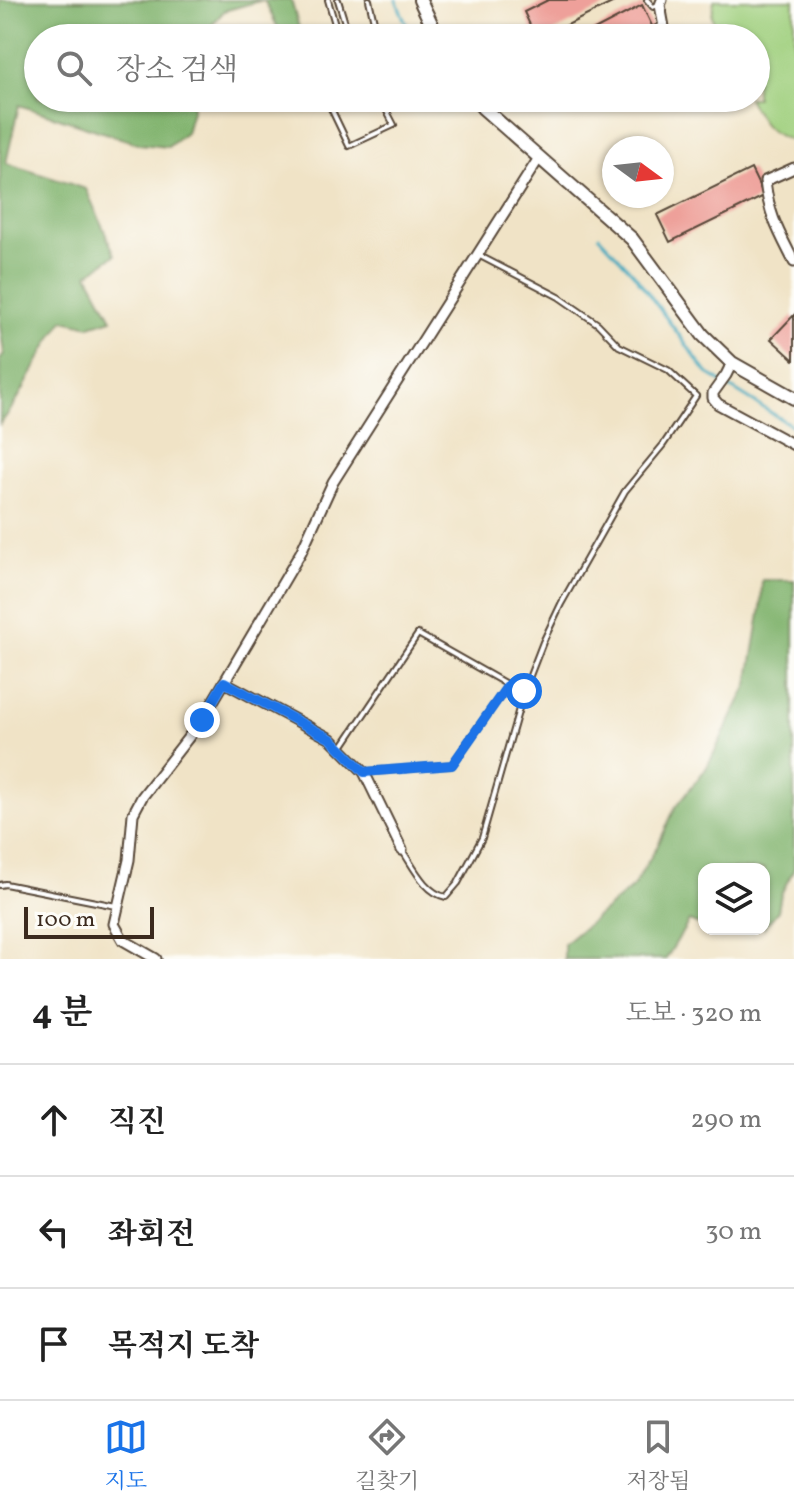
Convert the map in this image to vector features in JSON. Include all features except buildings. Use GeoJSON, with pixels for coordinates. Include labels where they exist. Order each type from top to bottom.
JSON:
{"type":"FeatureCollection","features":[{"type":"Feature","properties":{"kind":"street"},"geometry":{"type":"LineString","coordinates":[[420,0],[431,24]]}},
{"type":"Feature","properties":{"kind":"street"},"geometry":{"type":"LineString","coordinates":[[661,2],[664,24]]}},
{"type":"Feature","properties":{"kind":"street"},"geometry":{"type":"LineString","coordinates":[[487,112],[536,162],[632,239],[703,335],[732,363],[794,398]]}},
{"type":"Feature","properties":{"kind":"street"},"geometry":{"type":"LineString","coordinates":[[156,959],[123,940],[114,924],[129,860],[133,814],[142,797],[202,720],[301,552],[333,482],[536,162]]}},
{"type":"Feature","properties":{"kind":"street"},"geometry":{"type":"LineString","coordinates":[[794,168],[765,181],[773,220],[794,262]]}},
{"type":"Feature","properties":{"kind":"street"},"geometry":{"type":"LineString","coordinates":[[732,363],[713,396],[718,404],[794,445]]}},
{"type":"Feature","properties":{"kind":"street"},"geometry":{"type":"LineString","coordinates":[[224,682],[331,739],[364,772],[402,850]]}},
{"type":"Feature","properties":{"kind":"lane"},"geometry":{"type":"LineString","coordinates":[[328,0],[338,24]]}},
{"type":"Feature","properties":{"kind":"lane"},"geometry":{"type":"LineString","coordinates":[[338,0],[342,24]]}},
{"type":"Feature","properties":{"kind":"lane"},"geometry":{"type":"LineString","coordinates":[[369,0],[375,24]]}},
{"type":"Feature","properties":{"kind":"lane"},"geometry":{"type":"LineString","coordinates":[[647,0],[653,7],[661,2]]}},
{"type":"Feature","properties":{"kind":"lane"},"geometry":{"type":"LineString","coordinates":[[333,112],[349,146],[394,125],[387,112]]}},
{"type":"Feature","properties":{"kind":"lane"},"geometry":{"type":"LineString","coordinates":[[402,850],[429,888],[439,895],[446,897],[458,883],[482,838],[524,691],[561,604],[625,491],[663,445],[696,396],[668,370],[619,346],[598,324],[559,297],[477,255]]}},
{"type":"Feature","properties":{"kind":"lane"},"geometry":{"type":"LineString","coordinates":[[341,749],[418,634],[524,691]]}},
{"type":"Feature","properties":{"kind":"lane"},"geometry":{"type":"LineString","coordinates":[[364,772],[452,765],[508,685]]}},
{"type":"Feature","properties":{"kind":"lane"},"geometry":{"type":"LineString","coordinates":[[0,885],[118,907]]}},
{"type":"Feature","properties":{"kind":"green space"},"geometry":{"type":"Polygon","coordinates":[[[0,0],[263,0],[224,11],[213,24],[24,24],[24,107],[19,105],[6,163],[86,189],[115,255],[88,274],[112,319],[90,326],[64,320],[0,424],[0,360],[4,354],[0,325],[0,0]]]}},
{"type":"Feature","properties":{"kind":"green space"},"geometry":{"type":"Polygon","coordinates":[[[264,0],[291,0],[298,24],[276,24],[264,0]]]}},
{"type":"Feature","properties":{"kind":"green space"},"geometry":{"type":"Polygon","coordinates":[[[714,0],[794,0],[794,141],[771,131],[755,112],[770,112],[770,24],[714,24],[714,0]]]}},
{"type":"Feature","properties":{"kind":"green space"},"geometry":{"type":"Polygon","coordinates":[[[41,112],[192,112],[186,133],[168,147],[139,144],[41,112]]]}},
{"type":"Feature","properties":{"kind":"green space"},"geometry":{"type":"Polygon","coordinates":[[[762,580],[794,580],[794,869],[781,894],[778,911],[770,920],[770,863],[698,863],[698,925],[689,921],[666,959],[564,959],[564,944],[633,887],[675,808],[707,767],[748,685],[761,608],[762,580]]]}},
{"type":"Feature","properties":{"kind":"waterway"},"geometry":{"type":"LineString","coordinates":[[396,0],[406,24]]}},
{"type":"Feature","properties":{"kind":"waterway"},"geometry":{"type":"LineString","coordinates":[[599,236],[634,274],[707,373],[794,427]]}},
{"type":"Feature","properties":{"kind":"route"},"geometry":{"type":"LineString","coordinates":[[202,720],[224,682],[331,739],[364,772],[452,765],[508,685],[524,691]]}}]}
